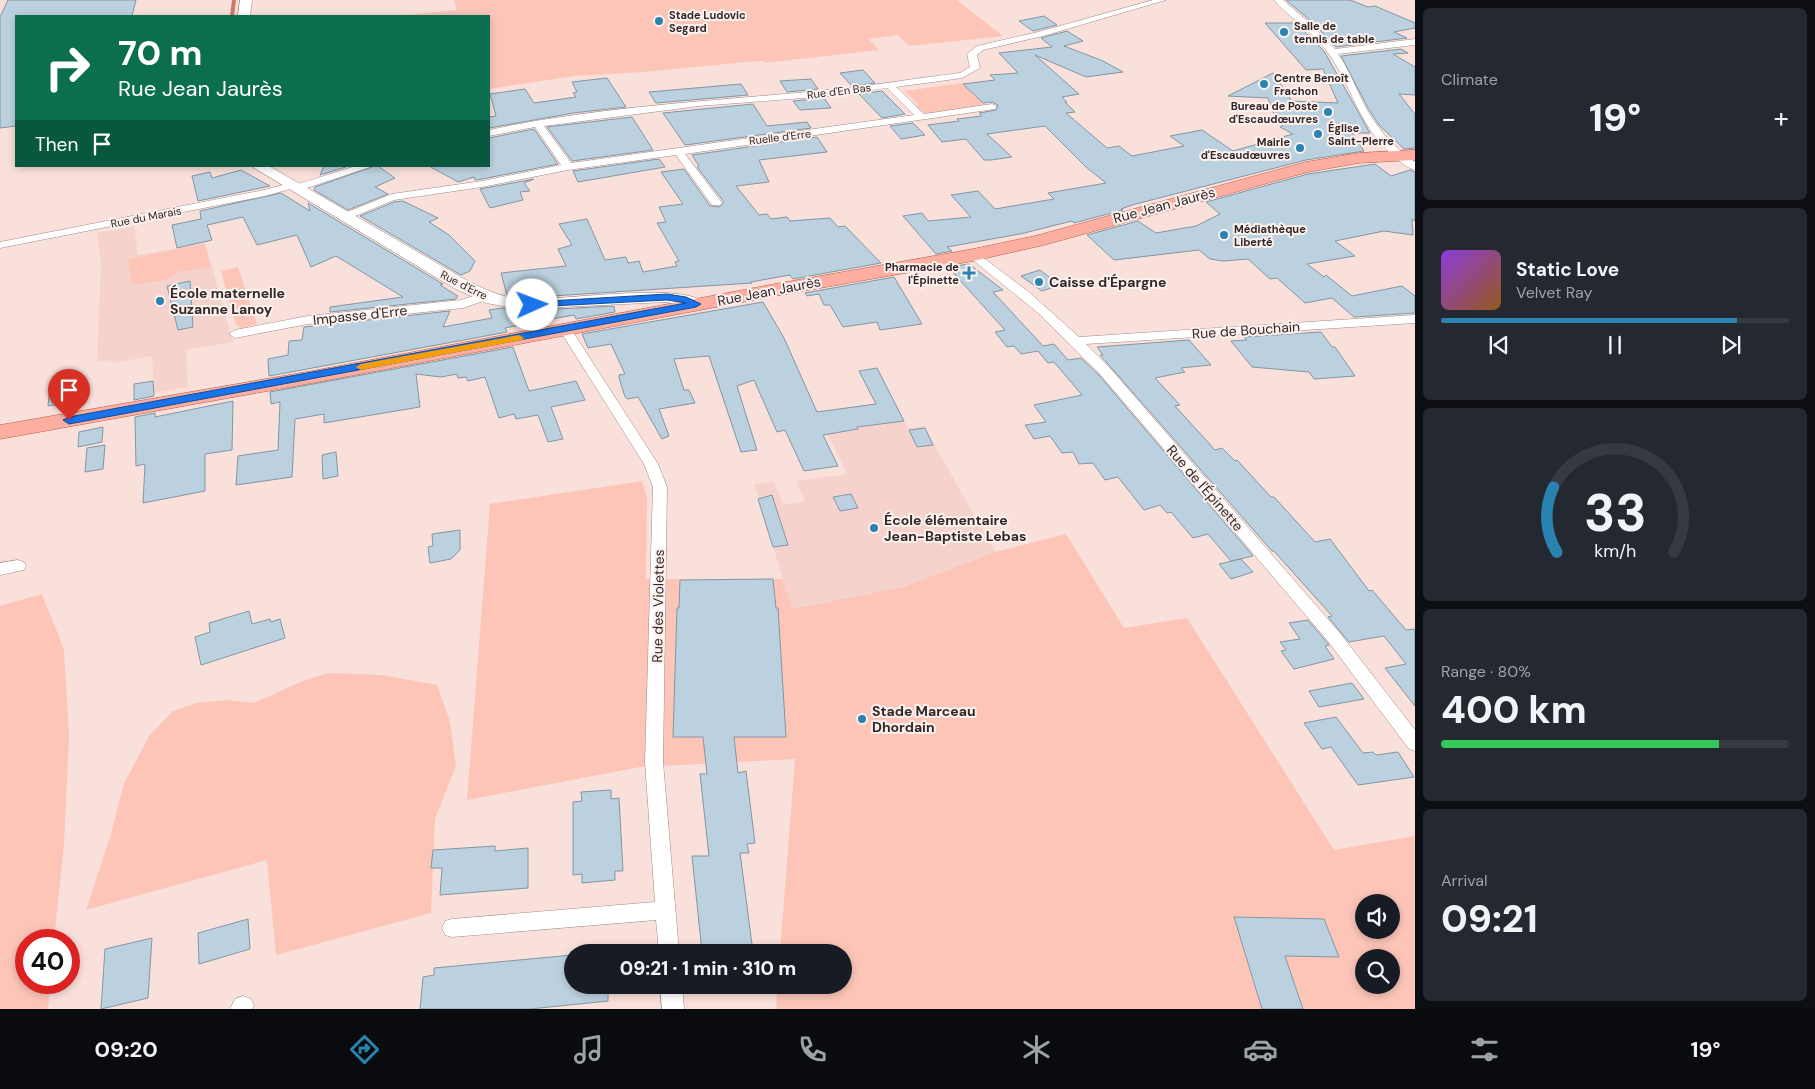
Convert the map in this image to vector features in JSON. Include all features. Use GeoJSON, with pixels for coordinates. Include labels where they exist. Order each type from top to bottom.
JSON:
{"type":"FeatureCollection","features":[{"type":"Feature","properties":{"kind":"main road","name":"Rue Jean Jaurès"},"geometry":{"type":"LineString","coordinates":[[0,432],[973,255],[1038,241],[1306,167],[1360,158],[1406,155]]}},
{"type":"Feature","properties":{"kind":"street"},"geometry":{"type":"LineString","coordinates":[[244,15],[246,0]]}},
{"type":"Feature","properties":{"kind":"street","name":"Rue d'En Bas"},"geometry":{"type":"LineString","coordinates":[[490,133],[538,124],[709,102],[829,93],[966,74],[976,68],[972,54],[980,48],[1040,34],[1162,0]]}},
{"type":"Feature","properties":{"kind":"street"},"geometry":{"type":"LineString","coordinates":[[1278,0],[1332,52],[1340,63],[1368,120],[1385,144],[1406,155],[1415,167]]}},
{"type":"Feature","properties":{"kind":"street"},"geometry":{"type":"LineString","coordinates":[[1332,52],[1415,42]]}},
{"type":"Feature","properties":{"kind":"street"},"geometry":{"type":"LineString","coordinates":[[889,85],[922,118]]}},
{"type":"Feature","properties":{"kind":"street","name":"Ruelle d'Erre"},"geometry":{"type":"LineString","coordinates":[[344,217],[392,197],[482,184],[568,167],[992,107]]}},
{"type":"Feature","properties":{"kind":"street"},"geometry":{"type":"LineString","coordinates":[[538,124],[568,167]]}},
{"type":"Feature","properties":{"kind":"street"},"geometry":{"type":"LineString","coordinates":[[678,151],[716,203]]}},
{"type":"Feature","properties":{"kind":"street","name":"Rue d'Erre"},"geometry":{"type":"LineString","coordinates":[[260,167],[460,284],[485,296],[501,301],[532,305],[667,297],[683,299],[696,304]]}},
{"type":"Feature","properties":{"kind":"street"},"geometry":{"type":"LineString","coordinates":[[293,187],[364,167]]}},
{"type":"Feature","properties":{"kind":"street","name":"Rue du Marais"},"geometry":{"type":"LineString","coordinates":[[0,244],[293,187]]}},
{"type":"Feature","properties":{"kind":"street","name":"Rue de l'Épinette"},"geometry":{"type":"LineString","coordinates":[[973,255],[1012,284],[1076,341],[1104,370],[1327,629],[1415,744]]}},
{"type":"Feature","properties":{"kind":"street","name":"Impasse d'Erre"},"geometry":{"type":"LineString","coordinates":[[235,334],[308,320],[463,304],[485,296]]}},
{"type":"Feature","properties":{"kind":"street","name":"Rue de Bouchain"},"geometry":{"type":"LineString","coordinates":[[1076,341],[1415,319]]}},
{"type":"Feature","properties":{"kind":"street","name":"Rue des Violettes"},"geometry":{"type":"LineString","coordinates":[[564,329],[641,447],[657,479],[660,494],[654,762],[667,944]]}},
{"type":"Feature","properties":{"kind":"street"},"geometry":{"type":"LineString","coordinates":[[0,569],[18,566]]}},
{"type":"Feature","properties":{"kind":"street"},"geometry":{"type":"LineString","coordinates":[[452,928],[665,910]]}},
{"type":"Feature","properties":{"kind":"street"},"geometry":{"type":"LineString","coordinates":[[672,994],[673,1009]]}},
{"type":"Feature","properties":{"kind":"shaded area"},"geometry":{"type":"Polygon","coordinates":[[[454,0],[957,0],[1003,36],[909,46],[898,35],[869,39],[879,50],[765,63],[764,61],[747,62],[643,72],[574,76],[490,89],[490,15],[404,15],[457,10],[454,0]]]}},
{"type":"Feature","properties":{"kind":"shaded area"},"geometry":{"type":"Polygon","coordinates":[[[962,83],[985,105],[930,114],[922,112],[916,107],[918,104],[904,91],[962,83]]]}},
{"type":"Feature","properties":{"kind":"shaded area","name":"École maternelle Suzanne Lanoy"},"geometry":{"type":"Polygon","coordinates":[[[134,226],[138,255],[205,243],[233,342],[186,350],[188,387],[154,393],[152,356],[112,363],[112,360],[97,362],[101,263],[97,233],[134,226]]]}},
{"type":"Feature","properties":{"kind":"shaded area"},"geometry":{"type":"Polygon","coordinates":[[[205,244],[211,268],[180,271],[169,279],[135,285],[131,282],[128,259],[205,244]]]}},
{"type":"Feature","properties":{"kind":"shaded area"},"geometry":{"type":"Polygon","coordinates":[[[238,267],[257,324],[241,328],[236,325],[221,271],[238,267]]]}},
{"type":"Feature","properties":{"kind":"shaded area","name":"École élémentaire Jean-Baptiste Lebas"},"geometry":{"type":"Polygon","coordinates":[[[894,402],[908,428],[924,426],[995,552],[903,587],[792,609],[754,484],[774,482],[783,504],[805,502],[797,481],[847,474],[817,412],[894,402]]]}},
{"type":"Feature","properties":{"kind":"shaded area","name":"Stade Marceau Dhordain"},"geometry":{"type":"Polygon","coordinates":[[[642,481],[647,497],[646,579],[783,579],[792,609],[903,587],[995,552],[1066,534],[1124,628],[1187,618],[1334,850],[1415,836],[1415,1009],[776,1009],[777,994],[852,994],[852,944],[781,944],[795,759],[640,767],[467,800],[490,504],[642,481]]]}},
{"type":"Feature","properties":{"kind":"shaded area"},"geometry":{"type":"Polygon","coordinates":[[[42,594],[64,649],[69,737],[64,844],[55,929],[15,929],[15,994],[49,994],[48,1009],[0,1009],[0,606],[42,594]]]}},
{"type":"Feature","properties":{"kind":"shaded area"},"geometry":{"type":"Polygon","coordinates":[[[328,673],[382,675],[437,685],[450,722],[456,766],[435,819],[431,913],[276,955],[267,860],[86,910],[111,834],[124,783],[150,735],[173,711],[196,703],[226,700],[254,703],[303,681],[328,673]]]}},
{"type":"Feature","properties":{"kind":"building"},"geometry":{"type":"Polygon","coordinates":[[[8,0],[136,0],[132,15],[15,15],[15,126],[0,128],[0,17],[8,0]]]}},
{"type":"Feature","properties":{"kind":"building"},"geometry":{"type":"Polygon","coordinates":[[[1286,0],[1350,0],[1368,7],[1375,6],[1415,23],[1415,28],[1394,32],[1407,38],[1336,47],[1313,23],[1286,0]]]}},
{"type":"Feature","properties":{"kind":"building"},"geometry":{"type":"Polygon","coordinates":[[[1044,16],[1057,25],[1033,31],[1019,21],[1044,16]]]}},
{"type":"Feature","properties":{"kind":"building"},"geometry":{"type":"Polygon","coordinates":[[[1265,23],[1296,23],[1324,51],[1370,133],[1352,133],[1364,151],[1306,160],[1132,205],[1121,209],[1123,210],[1074,223],[1072,221],[1020,234],[947,247],[952,251],[936,254],[903,216],[922,213],[928,221],[971,217],[951,195],[978,191],[995,209],[1054,199],[1048,193],[1106,183],[1086,167],[1045,126],[987,134],[1012,157],[984,160],[966,139],[942,142],[928,125],[982,116],[979,113],[996,110],[998,105],[992,102],[983,103],[963,84],[995,80],[990,75],[1018,73],[999,53],[1052,47],[1041,38],[1067,31],[1083,41],[1064,46],[1103,61],[1123,72],[1086,77],[1035,55],[1079,94],[1062,97],[1075,112],[1066,113],[1107,148],[1119,146],[1132,156],[1184,146],[1170,136],[1202,130],[1233,151],[1293,134],[1280,127],[1285,124],[1276,119],[1268,98],[1228,96],[1273,73],[1292,101],[1338,103],[1323,69],[1306,70],[1265,23]]]}},
{"type":"Feature","properties":{"kind":"building"},"geometry":{"type":"Polygon","coordinates":[[[1401,49],[1408,53],[1393,54],[1415,67],[1415,95],[1399,94],[1415,114],[1415,148],[1404,149],[1379,125],[1341,56],[1401,49]]]}},
{"type":"Feature","properties":{"kind":"building"},"geometry":{"type":"Polygon","coordinates":[[[863,70],[875,83],[852,86],[840,73],[863,70]]]}},
{"type":"Feature","properties":{"kind":"building"},"geometry":{"type":"Polygon","coordinates":[[[607,78],[626,107],[573,113],[490,128],[490,117],[496,116],[490,94],[525,89],[534,103],[576,97],[573,93],[577,92],[572,82],[607,78]]]}},
{"type":"Feature","properties":{"kind":"building"},"geometry":{"type":"Polygon","coordinates":[[[811,79],[818,89],[787,92],[780,81],[811,79]]]}},
{"type":"Feature","properties":{"kind":"building"},"geometry":{"type":"Polygon","coordinates":[[[741,84],[748,95],[656,103],[649,92],[741,84]]]}},
{"type":"Feature","properties":{"kind":"building"},"geometry":{"type":"Polygon","coordinates":[[[882,91],[905,114],[882,118],[859,94],[882,91]]]}},
{"type":"Feature","properties":{"kind":"building"},"geometry":{"type":"Polygon","coordinates":[[[824,98],[831,108],[800,110],[793,101],[824,98]]]}},
{"type":"Feature","properties":{"kind":"building"},"geometry":{"type":"Polygon","coordinates":[[[753,104],[767,126],[807,122],[811,128],[685,145],[663,113],[753,104]]]}},
{"type":"Feature","properties":{"kind":"building"},"geometry":{"type":"Polygon","coordinates":[[[632,117],[653,150],[572,161],[547,127],[632,117]]]}},
{"type":"Feature","properties":{"kind":"building"},"geometry":{"type":"Polygon","coordinates":[[[913,123],[925,135],[901,139],[890,126],[913,123]]]}},
{"type":"Feature","properties":{"kind":"building"},"geometry":{"type":"Polygon","coordinates":[[[534,129],[558,164],[482,179],[475,180],[474,177],[458,182],[431,167],[490,167],[490,138],[534,129]]]}},
{"type":"Feature","properties":{"kind":"building"},"geometry":{"type":"Polygon","coordinates":[[[817,137],[827,152],[759,160],[769,182],[736,186],[759,215],[767,214],[771,219],[787,217],[790,221],[830,218],[838,227],[845,226],[881,263],[793,279],[790,275],[752,283],[537,297],[507,295],[501,273],[566,266],[558,249],[572,245],[559,224],[587,219],[605,260],[626,257],[628,263],[639,261],[643,272],[677,266],[675,262],[679,261],[657,223],[666,222],[659,207],[683,204],[661,172],[684,169],[710,206],[720,207],[724,202],[697,167],[699,166],[692,155],[817,137]]]}},
{"type":"Feature","properties":{"kind":"building"},"geometry":{"type":"Polygon","coordinates":[[[659,159],[665,167],[578,182],[573,171],[659,159]]]}},
{"type":"Feature","properties":{"kind":"building"},"geometry":{"type":"Polygon","coordinates":[[[1375,164],[1391,176],[1410,170],[1415,172],[1415,221],[1412,219],[1413,235],[1384,231],[1335,241],[1355,256],[1307,264],[1324,277],[1326,275],[1352,296],[1402,286],[1415,296],[1415,313],[1354,317],[1332,298],[1305,303],[1277,278],[1270,279],[1248,259],[1223,261],[1210,259],[1199,250],[1114,260],[1087,235],[1138,221],[1156,233],[1196,226],[1220,214],[1206,202],[1308,174],[1375,164]]]}},
{"type":"Feature","properties":{"kind":"building"},"geometry":{"type":"Polygon","coordinates":[[[324,167],[346,167],[320,175],[324,167]]]}},
{"type":"Feature","properties":{"kind":"building"},"geometry":{"type":"Polygon","coordinates":[[[372,167],[379,167],[395,178],[375,187],[388,194],[348,210],[314,190],[315,187],[372,167]]]}},
{"type":"Feature","properties":{"kind":"building"},"geometry":{"type":"Polygon","coordinates":[[[241,170],[270,186],[198,201],[192,176],[210,172],[212,178],[241,170]]]}},
{"type":"Feature","properties":{"kind":"building"},"geometry":{"type":"Polygon","coordinates":[[[534,179],[524,183],[530,191],[520,192],[523,200],[490,208],[480,189],[534,179]]]}},
{"type":"Feature","properties":{"kind":"building"},"geometry":{"type":"Polygon","coordinates":[[[281,193],[310,211],[308,203],[443,284],[440,285],[458,296],[456,299],[330,312],[330,307],[403,297],[336,256],[311,267],[297,235],[257,245],[243,217],[207,225],[212,240],[177,248],[172,225],[201,219],[200,211],[281,193]]]}},
{"type":"Feature","properties":{"kind":"building"},"geometry":{"type":"Polygon","coordinates":[[[403,201],[438,218],[429,222],[449,235],[475,261],[470,271],[461,275],[360,216],[394,202],[403,201]]]}},
{"type":"Feature","properties":{"kind":"building"},"geometry":{"type":"Polygon","coordinates":[[[969,264],[1003,290],[993,292],[1043,346],[1054,344],[1068,360],[1081,358],[1098,374],[1253,556],[1231,561],[1208,534],[1193,538],[1171,512],[1167,513],[1160,505],[1144,510],[1118,477],[1105,480],[1093,463],[1079,464],[1073,452],[1062,453],[1050,436],[1034,439],[1025,425],[1046,422],[1034,405],[1082,395],[1054,362],[1048,363],[1038,351],[1021,354],[1014,346],[1007,347],[995,332],[1005,330],[948,267],[969,264]]]}},
{"type":"Feature","properties":{"kind":"building"},"geometry":{"type":"Polygon","coordinates":[[[1040,270],[1060,285],[1042,291],[1021,276],[1040,270]]]}},
{"type":"Feature","properties":{"kind":"building"},"geometry":{"type":"Polygon","coordinates":[[[894,277],[922,324],[880,330],[877,322],[843,327],[830,305],[824,305],[819,294],[807,296],[805,293],[894,277]]]}},
{"type":"Feature","properties":{"kind":"building"},"geometry":{"type":"Polygon","coordinates":[[[190,281],[193,327],[178,330],[167,286],[190,281]]]}},
{"type":"Feature","properties":{"kind":"building"},"geometry":{"type":"Polygon","coordinates":[[[763,302],[784,338],[817,412],[876,404],[859,371],[877,368],[904,421],[857,427],[858,429],[823,435],[838,466],[804,471],[785,430],[777,432],[754,380],[737,386],[757,450],[741,452],[709,356],[674,359],[684,390],[689,390],[695,403],[659,409],[669,436],[662,439],[638,397],[628,399],[625,397],[619,375],[625,374],[611,344],[588,348],[582,334],[763,302]]]}},
{"type":"Feature","properties":{"kind":"building"},"geometry":{"type":"Polygon","coordinates":[[[614,306],[615,312],[576,319],[574,315],[535,322],[505,328],[507,332],[269,376],[268,359],[288,355],[289,341],[302,340],[304,327],[450,311],[443,327],[492,318],[489,310],[502,308],[520,311],[614,306]]]}},
{"type":"Feature","properties":{"kind":"building"},"geometry":{"type":"Polygon","coordinates":[[[1321,332],[1332,347],[1335,347],[1355,376],[1314,379],[1309,372],[1252,367],[1231,341],[1247,340],[1244,337],[1321,332]]]}},
{"type":"Feature","properties":{"kind":"building"},"geometry":{"type":"Polygon","coordinates":[[[1189,340],[1211,365],[1181,368],[1185,372],[1155,378],[1180,405],[1175,406],[1215,450],[1222,448],[1235,461],[1237,460],[1315,542],[1330,539],[1369,591],[1372,590],[1406,630],[1415,629],[1415,706],[1385,668],[1406,664],[1384,636],[1349,642],[1328,617],[1332,616],[1272,551],[1100,355],[1103,355],[1097,347],[1189,340]]]}},
{"type":"Feature","properties":{"kind":"building"},"geometry":{"type":"Polygon","coordinates":[[[513,347],[529,391],[576,381],[585,400],[551,407],[563,439],[548,442],[538,415],[516,419],[514,414],[499,418],[485,377],[468,381],[466,377],[458,378],[457,374],[441,377],[416,374],[420,407],[324,423],[324,414],[295,419],[292,477],[236,485],[238,456],[278,450],[280,402],[271,404],[270,392],[513,347]]]}},
{"type":"Feature","properties":{"kind":"building"},"geometry":{"type":"Polygon","coordinates":[[[153,381],[154,396],[134,400],[134,384],[153,381]]]}},
{"type":"Feature","properties":{"kind":"building"},"geometry":{"type":"Polygon","coordinates":[[[79,382],[78,401],[48,406],[50,386],[79,382]]]}},
{"type":"Feature","properties":{"kind":"building"},"geometry":{"type":"Polygon","coordinates":[[[233,401],[232,450],[205,454],[205,491],[143,503],[145,464],[136,466],[135,417],[155,413],[155,417],[233,401]]]}},
{"type":"Feature","properties":{"kind":"building"},"geometry":{"type":"Polygon","coordinates":[[[103,427],[102,442],[78,447],[79,432],[103,427]]]}},
{"type":"Feature","properties":{"kind":"building"},"geometry":{"type":"Polygon","coordinates":[[[925,428],[933,445],[917,447],[909,430],[925,428]]]}},
{"type":"Feature","properties":{"kind":"building"},"geometry":{"type":"Polygon","coordinates":[[[105,445],[103,469],[85,472],[87,448],[105,445]]]}},
{"type":"Feature","properties":{"kind":"building"},"geometry":{"type":"Polygon","coordinates":[[[336,452],[338,476],[323,479],[322,455],[336,452]]]}},
{"type":"Feature","properties":{"kind":"building"},"geometry":{"type":"Polygon","coordinates":[[[851,494],[858,508],[840,511],[833,497],[851,494]]]}},
{"type":"Feature","properties":{"kind":"building"},"geometry":{"type":"Polygon","coordinates":[[[772,495],[788,545],[773,547],[758,499],[772,495]]]}},
{"type":"Feature","properties":{"kind":"building"},"geometry":{"type":"Polygon","coordinates":[[[460,530],[460,550],[451,559],[430,563],[428,547],[433,546],[432,534],[460,530]]]}},
{"type":"Feature","properties":{"kind":"building"},"geometry":{"type":"Polygon","coordinates":[[[1241,559],[1253,572],[1231,579],[1219,564],[1241,559]]]}},
{"type":"Feature","properties":{"kind":"building"},"geometry":{"type":"Polygon","coordinates":[[[773,579],[776,608],[778,608],[786,737],[734,737],[738,773],[746,771],[755,843],[747,844],[749,853],[740,853],[752,944],[701,944],[692,856],[709,856],[700,774],[707,774],[703,737],[673,737],[677,608],[679,608],[680,580],[773,579]]]}},
{"type":"Feature","properties":{"kind":"building"},"geometry":{"type":"Polygon","coordinates":[[[249,611],[252,624],[270,619],[271,622],[280,619],[285,638],[201,665],[195,637],[210,632],[209,623],[249,611]]]}},
{"type":"Feature","properties":{"kind":"building"},"geometry":{"type":"Polygon","coordinates":[[[1308,620],[1329,645],[1325,646],[1334,659],[1294,669],[1281,651],[1286,650],[1280,642],[1300,639],[1289,623],[1308,620]]]}},
{"type":"Feature","properties":{"kind":"building"},"geometry":{"type":"Polygon","coordinates":[[[1352,683],[1364,699],[1319,707],[1309,691],[1352,683]]]}},
{"type":"Feature","properties":{"kind":"building"},"geometry":{"type":"Polygon","coordinates":[[[1336,717],[1363,753],[1373,752],[1376,755],[1398,752],[1414,777],[1358,785],[1331,747],[1322,749],[1304,723],[1336,717]]]}},
{"type":"Feature","properties":{"kind":"building"},"geometry":{"type":"Polygon","coordinates":[[[611,790],[611,799],[619,798],[623,871],[615,871],[615,880],[582,883],[582,874],[573,875],[573,802],[582,801],[581,792],[611,790]]]}},
{"type":"Feature","properties":{"kind":"building"},"geometry":{"type":"Polygon","coordinates":[[[495,846],[495,851],[528,848],[528,888],[440,895],[442,868],[431,868],[433,850],[495,846]]]}},
{"type":"Feature","properties":{"kind":"building"},"geometry":{"type":"Polygon","coordinates":[[[1234,917],[1324,919],[1339,957],[1285,956],[1303,1009],[1262,1009],[1234,917]]]}},
{"type":"Feature","properties":{"kind":"building"},"geometry":{"type":"Polygon","coordinates":[[[248,919],[250,949],[199,964],[198,933],[248,919]]]}},
{"type":"Feature","properties":{"kind":"building"},"geometry":{"type":"Polygon","coordinates":[[[152,938],[148,998],[101,1009],[105,949],[152,938]]]}},
{"type":"Feature","properties":{"kind":"building"},"geometry":{"type":"Polygon","coordinates":[[[564,956],[564,994],[608,994],[608,1001],[530,1009],[420,1009],[423,977],[434,975],[434,968],[564,956]]]}},
{"type":"Feature","properties":{"kind":"waterway"},"geometry":{"type":"LineString","coordinates":[[232,15],[234,0]]}},
{"type":"Feature","properties":{"kind":"slow traffic"},"geometry":{"type":"LineString","coordinates":[[361,367],[519,338]]}},
{"type":"Feature","properties":{"kind":"place","name":"Stade Ludovic Segard"},"geometry":{"type":"Point","coordinates":[659,21]}},
{"type":"Feature","properties":{"kind":"place","name":"Salle de tennis de table"},"geometry":{"type":"Point","coordinates":[1284,32]}},
{"type":"Feature","properties":{"kind":"place","name":"Centre Benoît Frachon"},"geometry":{"type":"Point","coordinates":[1264,84]}},
{"type":"Feature","properties":{"kind":"place","name":"Bureau de Poste d'Escaudœuvres"},"geometry":{"type":"Point","coordinates":[1328,112]}},
{"type":"Feature","properties":{"kind":"place","name":"Église Saint-Pierre"},"geometry":{"type":"Point","coordinates":[1318,134]}},
{"type":"Feature","properties":{"kind":"place","name":"Mairie d'Escaudœuvres"},"geometry":{"type":"Point","coordinates":[1300,148]}},
{"type":"Feature","properties":{"kind":"place","name":"Médiathèque Liberté"},"geometry":{"type":"Point","coordinates":[1224,235]}},
{"type":"Feature","properties":{"kind":"place","name":"Pharmacie de l'Épinette"},"geometry":{"type":"Point","coordinates":[969,273]}},
{"type":"Feature","properties":{"kind":"place","name":"Caisse d'Épargne"},"geometry":{"type":"Point","coordinates":[1039,282]}},
{"type":"Feature","properties":{"kind":"place","name":"École maternelle Suzanne Lanoy"},"geometry":{"type":"Point","coordinates":[160,301]}},
{"type":"Feature","properties":{"kind":"place","name":"École élémentaire Jean-Baptiste Lebas"},"geometry":{"type":"Point","coordinates":[874,528]}},
{"type":"Feature","properties":{"kind":"place","name":"Stade Marceau Dhordain"},"geometry":{"type":"Point","coordinates":[862,719]}},
{"type":"Feature","properties":{"kind":"route"},"geometry":{"type":"LineString","coordinates":[[69,420],[312,377],[696,304],[683,299],[667,297],[532,305]]}}]}
